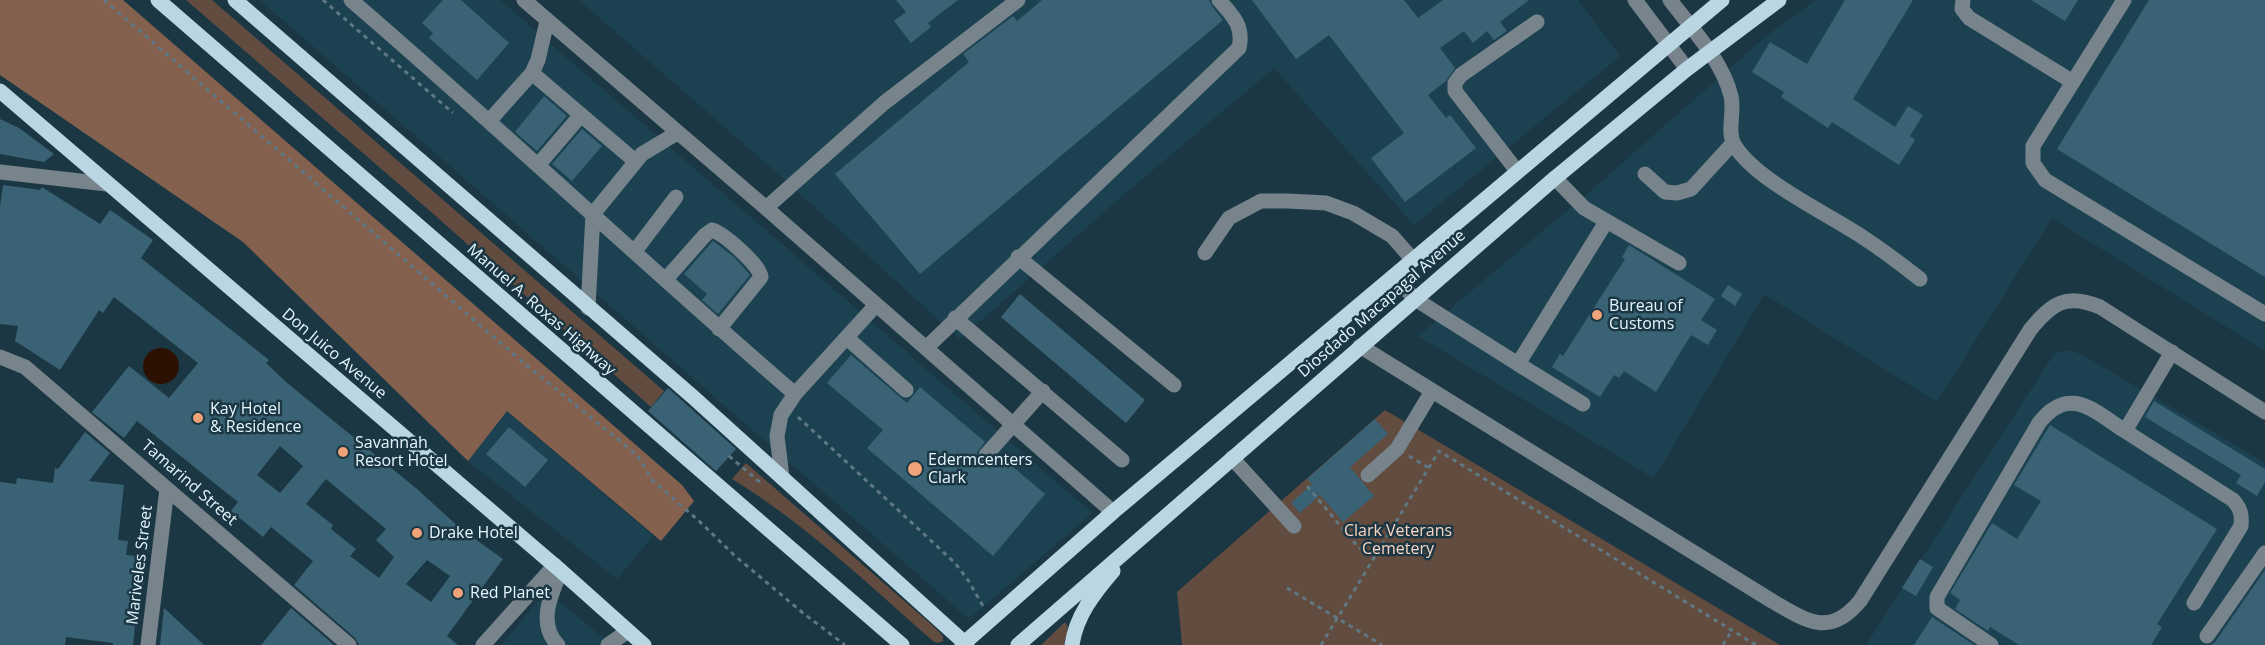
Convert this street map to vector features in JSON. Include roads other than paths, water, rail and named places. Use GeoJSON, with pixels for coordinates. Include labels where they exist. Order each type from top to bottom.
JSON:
{"type":"FeatureCollection","features":[{"type":"Feature","properties":{"kind":"main road","name":"Manuel A. Roxas Highway"},"geometry":{"type":"LineString","coordinates":[[158,0],[902,645]]}},
{"type":"Feature","properties":{"kind":"main road","name":"Manuel A. Roxas Highway"},"geometry":{"type":"LineString","coordinates":[[235,0],[693,397],[965,644]]}},
{"type":"Feature","properties":{"kind":"main road","name":"Diosdado Macapagal Avenue"},"geometry":{"type":"LineString","coordinates":[[965,644],[1113,512],[1722,0]]}},
{"type":"Feature","properties":{"kind":"main road","name":"Diosdado Macapagal Avenue"},"geometry":{"type":"LineString","coordinates":[[1018,645],[1555,178],[1687,69],[1779,0]]}},
{"type":"Feature","properties":{"kind":"main road","name":"Don Juico Avenue"},"geometry":{"type":"LineString","coordinates":[[0,91],[558,568],[644,645]]}},
{"type":"Feature","properties":{"kind":"main road"},"geometry":{"type":"LineString","coordinates":[[1072,645],[1088,602],[1143,534]]}},
{"type":"Feature","properties":{"kind":"street"},"geometry":{"type":"LineString","coordinates":[[351,0],[490,120],[719,329],[795,394]]}},
{"type":"Feature","properties":{"kind":"street"},"geometry":{"type":"LineString","coordinates":[[366,12],[376,0]]}},
{"type":"Feature","properties":{"kind":"street"},"geometry":{"type":"LineString","coordinates":[[524,0],[1113,512]]}},
{"type":"Feature","properties":{"kind":"street"},"geometry":{"type":"LineString","coordinates":[[766,208],[884,103],[1018,0]]}},
{"type":"Feature","properties":{"kind":"street"},"geometry":{"type":"LineString","coordinates":[[926,348],[1239,48],[1242,36],[1237,21],[1219,0]]}},
{"type":"Feature","properties":{"kind":"street"},"geometry":{"type":"LineString","coordinates":[[1635,0],[1687,69]]}},
{"type":"Feature","properties":{"kind":"street"},"geometry":{"type":"LineString","coordinates":[[1670,0],[1710,52],[1731,98],[1733,143],[1741,155],[1765,176],[1864,237],[1920,279]]}},
{"type":"Feature","properties":{"kind":"street"},"geometry":{"type":"LineString","coordinates":[[1963,0],[1962,9],[1969,18],[2073,82]]}},
{"type":"Feature","properties":{"kind":"street"},"geometry":{"type":"LineString","coordinates":[[2124,0],[2033,146],[2033,163],[2044,180],[2265,314]]}},
{"type":"Feature","properties":{"kind":"street"},"geometry":{"type":"LineString","coordinates":[[490,120],[532,73],[538,60],[547,21]]}},
{"type":"Feature","properties":{"kind":"street"},"geometry":{"type":"LineString","coordinates":[[1518,171],[1455,92],[1455,83],[1461,75],[1537,22]]}},
{"type":"Feature","properties":{"kind":"street"},"geometry":{"type":"LineString","coordinates":[[532,73],[635,161]]}},
{"type":"Feature","properties":{"kind":"street"},"geometry":{"type":"LineString","coordinates":[[538,164],[581,115]]}},
{"type":"Feature","properties":{"kind":"street"},"geometry":{"type":"LineString","coordinates":[[588,308],[592,214],[635,161],[648,150],[677,133]]}},
{"type":"Feature","properties":{"kind":"street"},"geometry":{"type":"LineString","coordinates":[[1644,174],[1665,192],[1677,193],[1691,189],[1733,143]]}},
{"type":"Feature","properties":{"kind":"street"},"geometry":{"type":"LineString","coordinates":[[0,172],[107,184]]}},
{"type":"Feature","properties":{"kind":"street"},"geometry":{"type":"LineString","coordinates":[[1555,178],[1584,208],[1679,263]]}},
{"type":"Feature","properties":{"kind":"street"},"geometry":{"type":"LineString","coordinates":[[635,251],[676,197]]}},
{"type":"Feature","properties":{"kind":"street"},"geometry":{"type":"LineString","coordinates":[[1205,253],[1229,218],[1262,201],[1288,201],[1326,203],[1353,213],[1392,236],[1413,260]]}},
{"type":"Feature","properties":{"kind":"street"},"geometry":{"type":"LineString","coordinates":[[1518,364],[1606,222]]}},
{"type":"Feature","properties":{"kind":"street"},"geometry":{"type":"LineString","coordinates":[[666,279],[712,230],[720,234],[757,266],[761,277],[719,329]]}},
{"type":"Feature","properties":{"kind":"street"},"geometry":{"type":"LineString","coordinates":[[1018,258],[1174,385]]}},
{"type":"Feature","properties":{"kind":"street"},"geometry":{"type":"LineString","coordinates":[[1394,276],[1415,299],[1582,404]]}},
{"type":"Feature","properties":{"kind":"street"},"geometry":{"type":"LineString","coordinates":[[1360,346],[1772,601],[1801,617],[1816,623],[1828,624],[1842,619],[1860,601],[2017,349],[2050,307],[2060,302],[2086,301],[2100,307],[2265,412]]}},
{"type":"Feature","properties":{"kind":"street"},"geometry":{"type":"LineString","coordinates":[[782,477],[777,428],[781,415],[795,394],[876,305]]}},
{"type":"Feature","properties":{"kind":"street"},"geometry":{"type":"LineString","coordinates":[[955,318],[1122,460]]}},
{"type":"Feature","properties":{"kind":"street"},"geometry":{"type":"LineString","coordinates":[[847,338],[906,390]]}},
{"type":"Feature","properties":{"kind":"street"},"geometry":{"type":"LineString","coordinates":[[2126,431],[2172,352]]}},
{"type":"Feature","properties":{"kind":"street","name":"Tamarind Street"},"geometry":{"type":"LineString","coordinates":[[0,357],[25,367],[349,645]]}},
{"type":"Feature","properties":{"kind":"street"},"geometry":{"type":"LineString","coordinates":[[986,455],[1043,391]]}},
{"type":"Feature","properties":{"kind":"street"},"geometry":{"type":"LineString","coordinates":[[1368,475],[1397,449],[1432,391]]}},
{"type":"Feature","properties":{"kind":"street"},"geometry":{"type":"LineString","coordinates":[[1991,645],[1937,608],[1936,597],[2039,423],[2058,404],[2075,402],[2126,431],[2233,500],[2239,507],[2242,515],[2241,526],[2194,603]]}},
{"type":"Feature","properties":{"kind":"street"},"geometry":{"type":"LineString","coordinates":[[1232,458],[1294,526]]}},
{"type":"Feature","properties":{"kind":"street","name":"Mariveles Street"},"geometry":{"type":"LineString","coordinates":[[148,645],[167,489]]}},
{"type":"Feature","properties":{"kind":"street"},"geometry":{"type":"LineString","coordinates":[[2207,636],[2265,553]]}},
{"type":"Feature","properties":{"kind":"street"},"geometry":{"type":"LineString","coordinates":[[483,645],[558,568]]}},
{"type":"Feature","properties":{"kind":"street"},"geometry":{"type":"LineString","coordinates":[[558,568],[547,611],[548,628],[552,639],[558,645]]}},
{"type":"Feature","properties":{"kind":"street"},"geometry":{"type":"LineString","coordinates":[[608,645],[628,631]]}},
{"type":"Feature","properties":{"kind":"place","name":"Bureau of Customs"},"geometry":{"type":"Point","coordinates":[1597,315]}},
{"type":"Feature","properties":{"kind":"place","name":"Kay Hotel & Residence"},"geometry":{"type":"Point","coordinates":[198,418]}},
{"type":"Feature","properties":{"kind":"place","name":"Savannah Resort Hotel"},"geometry":{"type":"Point","coordinates":[343,452]}},
{"type":"Feature","properties":{"kind":"place","name":"Edermcenters Clark"},"geometry":{"type":"Point","coordinates":[915,469]}},
{"type":"Feature","properties":{"kind":"place","name":"Drake Hotel"},"geometry":{"type":"Point","coordinates":[417,533]}},
{"type":"Feature","properties":{"kind":"place","name":"Red Planet"},"geometry":{"type":"Point","coordinates":[458,593]}},
{"type":"Feature","properties":{"kind":"park label","name":"Clark Veterans Cemetery"},"geometry":{"type":"Point","coordinates":[1398,540]}}]}
